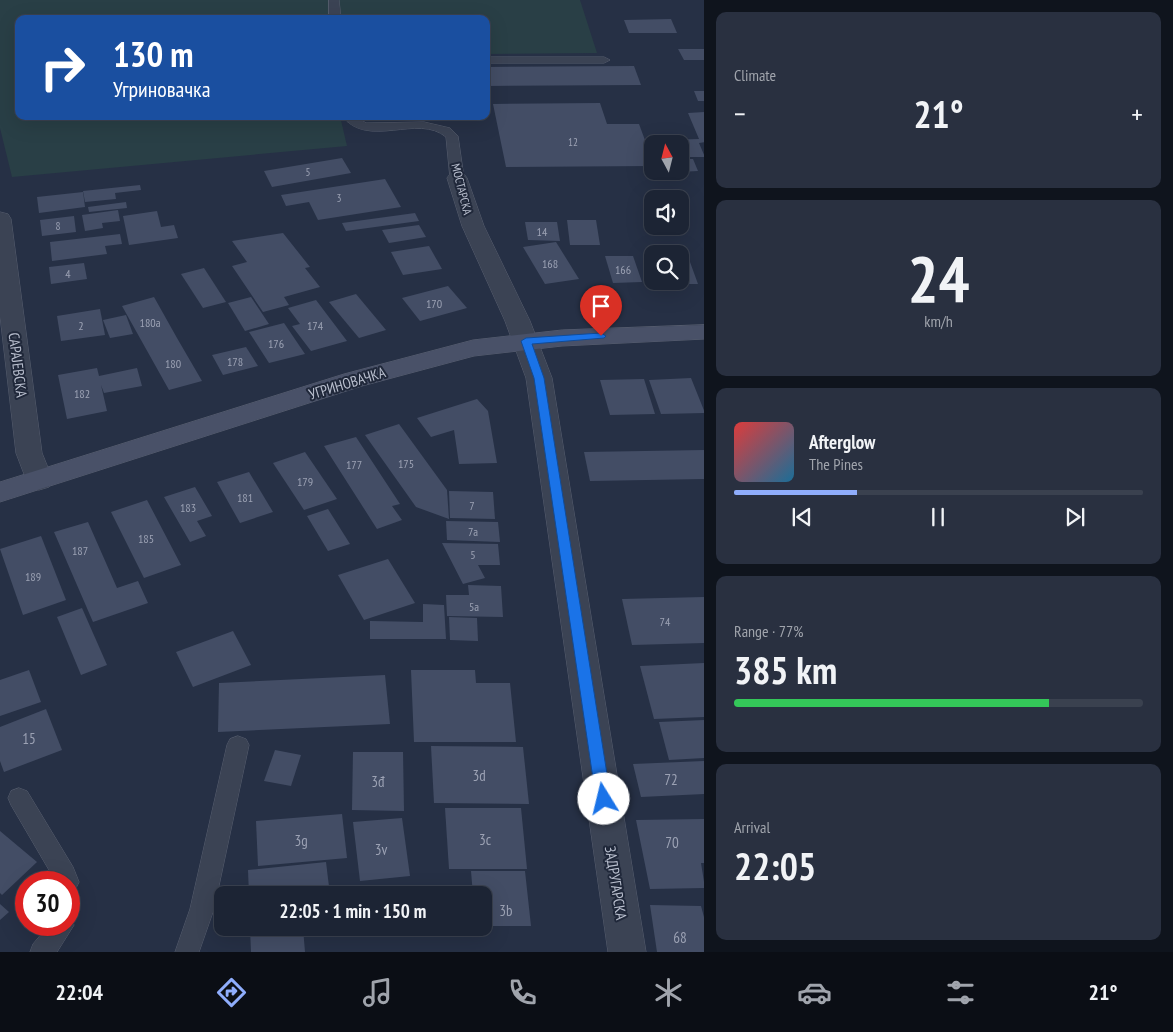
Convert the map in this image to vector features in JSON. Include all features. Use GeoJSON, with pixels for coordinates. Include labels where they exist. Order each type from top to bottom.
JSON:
{"type":"FeatureCollection","features":[{"type":"Feature","properties":{"kind":"main road","name":"УГРИНОВАЧКА"},"geometry":{"type":"LineString","coordinates":[[0,492],[363,378],[461,351],[526,341],[704,332]]}},
{"type":"Feature","properties":{"kind":"street","name":"МОСТАРСКА"},"geometry":{"type":"LineString","coordinates":[[457,178],[472,227],[526,341]]}},
{"type":"Feature","properties":{"kind":"street","name":"САРАЈЕВСКА"},"geometry":{"type":"LineString","coordinates":[[0,219],[29,453],[39,480]]}},
{"type":"Feature","properties":{"kind":"street","name":"ЗАДРУГАРСКА"},"geometry":{"type":"LineString","coordinates":[[526,341],[539,378],[627,952]]}},
{"type":"Feature","properties":{"kind":"lane"},"geometry":{"type":"LineString","coordinates":[[334,0],[335,15]]}},
{"type":"Feature","properties":{"kind":"lane"},"geometry":{"type":"LineString","coordinates":[[490,60],[604,60]]}},
{"type":"Feature","properties":{"kind":"lane","name":"МОСТАРСКА"},"geometry":{"type":"LineString","coordinates":[[352,120],[364,127],[425,126],[449,131],[452,136],[457,178]]}},
{"type":"Feature","properties":{"kind":"lane"},"geometry":{"type":"LineString","coordinates":[[187,952],[202,910],[238,745]]}},
{"type":"Feature","properties":{"kind":"lane"},"geometry":{"type":"LineString","coordinates":[[19,798],[63,871]]}},
{"type":"Feature","properties":{"kind":"lane"},"geometry":{"type":"LineString","coordinates":[[42,952],[55,936]]}},
{"type":"Feature","properties":{"kind":"shaded area"},"geometry":{"type":"Polygon","coordinates":[[[0,0],[580,0],[597,53],[490,54],[490,15],[15,15],[15,120],[341,120],[347,146],[12,177],[0,128],[0,0]]]}},
{"type":"Feature","properties":{"kind":"building"},"geometry":{"type":"Polygon","coordinates":[[[671,19],[677,33],[629,33],[624,20],[671,19]]]}},
{"type":"Feature","properties":{"kind":"building"},"geometry":{"type":"Polygon","coordinates":[[[678,49],[704,49],[704,60],[684,60],[678,49]]]}},
{"type":"Feature","properties":{"kind":"building"},"geometry":{"type":"Polygon","coordinates":[[[634,66],[641,85],[490,86],[490,67],[634,66]]]}},
{"type":"Feature","properties":{"kind":"building"},"geometry":{"type":"Polygon","coordinates":[[[694,91],[704,91],[704,101],[698,101],[694,91]]]}},
{"type":"Feature","properties":{"kind":"building"},"geometry":{"type":"Polygon","coordinates":[[[600,103],[607,124],[639,124],[644,137],[644,166],[506,167],[493,104],[600,103]]]}},
{"type":"Feature","properties":{"kind":"building"},"geometry":{"type":"Polygon","coordinates":[[[704,112],[704,142],[699,143],[704,157],[689,157],[689,139],[699,139],[688,113],[704,112]]]}},
{"type":"Feature","properties":{"kind":"building"},"geometry":{"type":"Polygon","coordinates":[[[342,158],[351,173],[272,187],[264,171],[342,158]]]}},
{"type":"Feature","properties":{"kind":"building"},"geometry":{"type":"Polygon","coordinates":[[[689,159],[693,159],[698,171],[689,172],[689,159]]]}},
{"type":"Feature","properties":{"kind":"building"},"geometry":{"type":"Polygon","coordinates":[[[385,179],[401,207],[318,220],[309,202],[286,206],[281,195],[385,179]]]}},
{"type":"Feature","properties":{"kind":"building"},"geometry":{"type":"Polygon","coordinates":[[[140,185],[141,190],[115,193],[116,199],[85,202],[83,191],[140,185]]]}},
{"type":"Feature","properties":{"kind":"building"},"geometry":{"type":"Polygon","coordinates":[[[83,192],[85,207],[39,213],[37,197],[83,192]]]}},
{"type":"Feature","properties":{"kind":"building"},"geometry":{"type":"Polygon","coordinates":[[[126,202],[127,208],[89,212],[88,207],[126,202]]]}},
{"type":"Feature","properties":{"kind":"building"},"geometry":{"type":"Polygon","coordinates":[[[118,210],[120,221],[102,223],[103,228],[85,231],[82,215],[118,210]]]}},
{"type":"Feature","properties":{"kind":"building"},"geometry":{"type":"Polygon","coordinates":[[[157,211],[161,227],[174,225],[178,238],[129,245],[123,216],[157,211]]]}},
{"type":"Feature","properties":{"kind":"building"},"geometry":{"type":"Polygon","coordinates":[[[415,213],[419,221],[346,231],[342,223],[415,213]]]}},
{"type":"Feature","properties":{"kind":"building"},"geometry":{"type":"Polygon","coordinates":[[[74,216],[76,232],[42,236],[40,220],[74,216]]]}},
{"type":"Feature","properties":{"kind":"building"},"geometry":{"type":"Polygon","coordinates":[[[567,220],[596,220],[600,245],[570,245],[567,220]]]}},
{"type":"Feature","properties":{"kind":"building"},"geometry":{"type":"Polygon","coordinates":[[[525,222],[557,222],[560,241],[528,240],[525,222]]]}},
{"type":"Feature","properties":{"kind":"building"},"geometry":{"type":"Polygon","coordinates":[[[419,225],[426,237],[389,243],[382,230],[419,225]]]}},
{"type":"Feature","properties":{"kind":"building"},"geometry":{"type":"Polygon","coordinates":[[[283,233],[310,267],[305,268],[320,287],[284,297],[289,305],[263,312],[232,266],[247,262],[232,241],[283,233]]]}},
{"type":"Feature","properties":{"kind":"building"},"geometry":{"type":"Polygon","coordinates":[[[120,234],[122,244],[105,246],[107,254],[52,261],[50,242],[120,234]]]}},
{"type":"Feature","properties":{"kind":"building"},"geometry":{"type":"Polygon","coordinates":[[[556,242],[579,279],[545,284],[523,247],[556,242]]]}},
{"type":"Feature","properties":{"kind":"building"},"geometry":{"type":"Polygon","coordinates":[[[429,246],[442,269],[403,275],[391,252],[429,246]]]}},
{"type":"Feature","properties":{"kind":"building"},"geometry":{"type":"Polygon","coordinates":[[[605,256],[633,256],[642,282],[613,283],[605,256]]]}},
{"type":"Feature","properties":{"kind":"building"},"geometry":{"type":"Polygon","coordinates":[[[689,262],[690,262],[698,284],[689,284],[689,262]]]}},
{"type":"Feature","properties":{"kind":"building"},"geometry":{"type":"Polygon","coordinates":[[[84,263],[87,279],[51,284],[49,267],[84,263]]]}},
{"type":"Feature","properties":{"kind":"building"},"geometry":{"type":"Polygon","coordinates":[[[204,268],[226,302],[203,308],[181,274],[204,268]]]}},
{"type":"Feature","properties":{"kind":"building"},"geometry":{"type":"Polygon","coordinates":[[[448,286],[467,308],[420,321],[402,298],[448,286]]]}},
{"type":"Feature","properties":{"kind":"building"},"geometry":{"type":"Polygon","coordinates":[[[356,294],[386,330],[359,338],[329,302],[356,294]]]}},
{"type":"Feature","properties":{"kind":"building"},"geometry":{"type":"Polygon","coordinates":[[[154,297],[202,381],[169,390],[122,306],[154,297]]]}},
{"type":"Feature","properties":{"kind":"building"},"geometry":{"type":"Polygon","coordinates":[[[251,297],[269,324],[245,331],[228,303],[251,297]]]}},
{"type":"Feature","properties":{"kind":"building"},"geometry":{"type":"Polygon","coordinates":[[[316,300],[347,341],[311,351],[292,326],[300,324],[288,308],[316,300]]]}},
{"type":"Feature","properties":{"kind":"building"},"geometry":{"type":"Polygon","coordinates":[[[100,309],[105,335],[61,341],[57,316],[100,309]]]}},
{"type":"Feature","properties":{"kind":"building"},"geometry":{"type":"Polygon","coordinates":[[[126,315],[133,334],[110,338],[103,320],[126,315]]]}},
{"type":"Feature","properties":{"kind":"building"},"geometry":{"type":"Polygon","coordinates":[[[284,323],[305,354],[269,363],[249,332],[284,323]]]}},
{"type":"Feature","properties":{"kind":"building"},"geometry":{"type":"Polygon","coordinates":[[[246,347],[258,366],[223,375],[212,355],[246,347]]]}},
{"type":"Feature","properties":{"kind":"building"},"geometry":{"type":"Polygon","coordinates":[[[97,368],[99,376],[137,368],[142,386],[104,393],[101,385],[107,411],[67,419],[58,375],[97,368]]]}},
{"type":"Feature","properties":{"kind":"building"},"geometry":{"type":"Polygon","coordinates":[[[691,378],[704,413],[661,414],[649,380],[691,378]]]}},
{"type":"Feature","properties":{"kind":"building"},"geometry":{"type":"Polygon","coordinates":[[[644,379],[655,414],[610,415],[600,380],[644,379]]]}},
{"type":"Feature","properties":{"kind":"building"},"geometry":{"type":"Polygon","coordinates":[[[477,399],[488,411],[497,463],[459,464],[454,430],[431,437],[417,418],[477,399]]]}},
{"type":"Feature","properties":{"kind":"building"},"geometry":{"type":"Polygon","coordinates":[[[399,424],[447,490],[449,519],[416,507],[365,435],[399,424]]]}},
{"type":"Feature","properties":{"kind":"building"},"geometry":{"type":"Polygon","coordinates":[[[356,437],[400,504],[392,506],[402,520],[377,529],[324,446],[356,437]]]}},
{"type":"Feature","properties":{"kind":"building"},"geometry":{"type":"Polygon","coordinates":[[[704,450],[704,479],[590,481],[584,452],[704,450]]]}},
{"type":"Feature","properties":{"kind":"building"},"geometry":{"type":"Polygon","coordinates":[[[305,452],[337,499],[304,510],[273,463],[305,452]]]}},
{"type":"Feature","properties":{"kind":"building"},"geometry":{"type":"Polygon","coordinates":[[[249,472],[273,512],[240,523],[217,482],[249,472]]]}},
{"type":"Feature","properties":{"kind":"building"},"geometry":{"type":"Polygon","coordinates":[[[195,487],[212,516],[197,521],[206,536],[190,542],[164,497],[195,487]]]}},
{"type":"Feature","properties":{"kind":"building"},"geometry":{"type":"Polygon","coordinates":[[[449,491],[493,492],[495,519],[450,518],[449,491]]]}},
{"type":"Feature","properties":{"kind":"building"},"geometry":{"type":"Polygon","coordinates":[[[147,500],[181,565],[144,578],[111,512],[147,500]]]}},
{"type":"Feature","properties":{"kind":"building"},"geometry":{"type":"Polygon","coordinates":[[[328,509],[350,544],[328,551],[307,516],[328,509]]]}},
{"type":"Feature","properties":{"kind":"building"},"geometry":{"type":"Polygon","coordinates":[[[446,521],[498,522],[500,542],[447,540],[446,521]]]}},
{"type":"Feature","properties":{"kind":"building"},"geometry":{"type":"Polygon","coordinates":[[[88,522],[117,588],[138,581],[148,603],[93,622],[54,532],[88,522]]]}},
{"type":"Feature","properties":{"kind":"building"},"geometry":{"type":"Polygon","coordinates":[[[41,536],[66,600],[23,615],[0,549],[41,536]]]}},
{"type":"Feature","properties":{"kind":"building"},"geometry":{"type":"Polygon","coordinates":[[[442,543],[498,544],[500,565],[478,565],[485,578],[463,584],[442,543]]]}},
{"type":"Feature","properties":{"kind":"building"},"geometry":{"type":"Polygon","coordinates":[[[388,559],[415,603],[364,620],[338,575],[388,559]]]}},
{"type":"Feature","properties":{"kind":"building"},"geometry":{"type":"Polygon","coordinates":[[[468,585],[501,586],[503,617],[447,616],[446,595],[469,595],[468,585]]]}},
{"type":"Feature","properties":{"kind":"building"},"geometry":{"type":"Polygon","coordinates":[[[704,597],[704,643],[632,645],[622,599],[704,597]]]}},
{"type":"Feature","properties":{"kind":"building"},"geometry":{"type":"Polygon","coordinates":[[[423,604],[444,605],[446,639],[370,639],[370,621],[423,622],[423,604]]]}},
{"type":"Feature","properties":{"kind":"building"},"geometry":{"type":"Polygon","coordinates":[[[82,608],[107,665],[81,675],[57,617],[82,608]]]}},
{"type":"Feature","properties":{"kind":"building"},"geometry":{"type":"Polygon","coordinates":[[[449,617],[477,618],[478,641],[450,640],[449,617]]]}},
{"type":"Feature","properties":{"kind":"building"},"geometry":{"type":"Polygon","coordinates":[[[233,631],[251,665],[193,687],[176,652],[233,631]]]}},
{"type":"Feature","properties":{"kind":"building"},"geometry":{"type":"Polygon","coordinates":[[[704,663],[704,717],[654,719],[640,666],[704,663]]]}},
{"type":"Feature","properties":{"kind":"building"},"geometry":{"type":"Polygon","coordinates":[[[29,670],[41,702],[0,716],[0,680],[29,670]]]}},
{"type":"Feature","properties":{"kind":"building"},"geometry":{"type":"Polygon","coordinates":[[[411,670],[475,670],[476,683],[510,683],[516,742],[414,742],[411,670]]]}},
{"type":"Feature","properties":{"kind":"building"},"geometry":{"type":"Polygon","coordinates":[[[385,675],[390,724],[218,732],[219,683],[385,675]]]}},
{"type":"Feature","properties":{"kind":"building"},"geometry":{"type":"Polygon","coordinates":[[[46,709],[62,750],[4,772],[0,761],[0,727],[46,709]]]}},
{"type":"Feature","properties":{"kind":"building"},"geometry":{"type":"Polygon","coordinates":[[[704,720],[704,758],[669,760],[659,722],[704,720]]]}},
{"type":"Feature","properties":{"kind":"building"},"geometry":{"type":"Polygon","coordinates":[[[431,746],[523,747],[529,804],[434,803],[431,746]]]}},
{"type":"Feature","properties":{"kind":"building"},"geometry":{"type":"Polygon","coordinates":[[[275,750],[301,755],[291,786],[264,781],[275,750]]]}},
{"type":"Feature","properties":{"kind":"building"},"geometry":{"type":"Polygon","coordinates":[[[353,752],[403,752],[404,811],[352,810],[353,752]]]}},
{"type":"Feature","properties":{"kind":"building"},"geometry":{"type":"Polygon","coordinates":[[[704,761],[704,794],[641,797],[633,764],[704,761]]]}},
{"type":"Feature","properties":{"kind":"building"},"geometry":{"type":"Polygon","coordinates":[[[445,808],[521,808],[527,869],[449,869],[445,808]]]}},
{"type":"Feature","properties":{"kind":"building"},"geometry":{"type":"Polygon","coordinates":[[[342,814],[347,858],[258,866],[256,821],[342,814]]]}},
{"type":"Feature","properties":{"kind":"building"},"geometry":{"type":"Polygon","coordinates":[[[402,818],[410,876],[360,881],[353,822],[402,818]]]}},
{"type":"Feature","properties":{"kind":"building"},"geometry":{"type":"Polygon","coordinates":[[[704,819],[704,863],[701,863],[704,888],[650,889],[636,820],[704,819]]]}},
{"type":"Feature","properties":{"kind":"building"},"geometry":{"type":"Polygon","coordinates":[[[0,831],[37,862],[27,871],[15,871],[15,883],[2,895],[0,893],[0,831]]]}},
{"type":"Feature","properties":{"kind":"building"},"geometry":{"type":"Polygon","coordinates":[[[326,862],[329,886],[249,886],[248,870],[326,862]]]}},
{"type":"Feature","properties":{"kind":"building"},"geometry":{"type":"Polygon","coordinates":[[[471,871],[525,871],[531,926],[492,926],[492,886],[472,886],[471,871]]]}},
{"type":"Feature","properties":{"kind":"building"},"geometry":{"type":"Polygon","coordinates":[[[0,904],[9,912],[0,920],[0,904]]]}},
{"type":"Feature","properties":{"kind":"building"},"geometry":{"type":"Polygon","coordinates":[[[650,905],[701,906],[704,917],[704,952],[657,952],[650,905]]]}},
{"type":"Feature","properties":{"kind":"building"},"geometry":{"type":"Polygon","coordinates":[[[250,936],[304,936],[305,952],[251,952],[250,936]]]}},
{"type":"Feature","properties":{"kind":"route"},"geometry":{"type":"LineString","coordinates":[[601,336],[526,341],[539,378],[604,799]]}}]}
